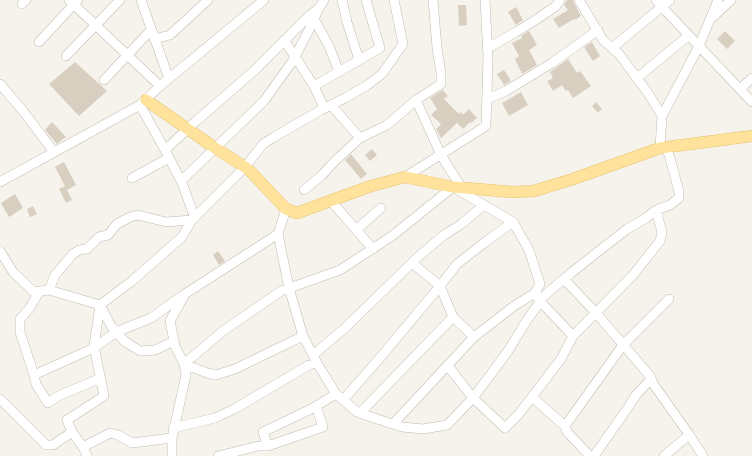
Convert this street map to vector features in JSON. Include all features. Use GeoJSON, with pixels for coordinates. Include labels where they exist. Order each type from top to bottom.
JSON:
{"type":"FeatureCollection","features":[{"type":"Feature","properties":{"kind":"main road"},"geometry":{"type":"LineString","coordinates":[[143,102],[188,129],[245,167],[286,209],[297,213],[371,186],[405,177],[457,187],[512,192],[534,191],[663,148],[752,136]]}},
{"type":"Feature","properties":{"kind":"street"},"geometry":{"type":"LineString","coordinates":[[66,56],[120,0]]}},
{"type":"Feature","properties":{"kind":"street"},"geometry":{"type":"LineString","coordinates":[[141,0],[169,79]]}},
{"type":"Feature","properties":{"kind":"street"},"geometry":{"type":"LineString","coordinates":[[104,80],[127,56],[153,35],[170,35],[208,0]]}},
{"type":"Feature","properties":{"kind":"street"},"geometry":{"type":"LineString","coordinates":[[0,182],[143,102],[160,86],[264,0]]}},
{"type":"Feature","properties":{"kind":"street"},"geometry":{"type":"LineString","coordinates":[[342,0],[359,60]]}},
{"type":"Feature","properties":{"kind":"street"},"geometry":{"type":"LineString","coordinates":[[314,86],[380,48],[366,0]]}},
{"type":"Feature","properties":{"kind":"street"},"geometry":{"type":"LineString","coordinates":[[87,456],[83,447],[72,432],[67,420],[104,396],[94,348],[100,305],[132,281],[182,237],[194,219],[245,167],[263,144],[352,94],[382,74],[403,44],[394,0]]}},
{"type":"Feature","properties":{"kind":"street"},"geometry":{"type":"LineString","coordinates":[[304,190],[321,176],[360,138],[387,125],[416,100],[441,84],[433,0]]}},
{"type":"Feature","properties":{"kind":"street"},"geometry":{"type":"LineString","coordinates":[[405,177],[486,126],[488,48],[486,0]]}},
{"type":"Feature","properties":{"kind":"street"},"geometry":{"type":"LineString","coordinates":[[488,48],[534,21],[556,6],[560,0]]}},
{"type":"Feature","properties":{"kind":"street"},"geometry":{"type":"LineString","coordinates":[[394,424],[474,337],[514,306],[538,298],[627,229],[678,198],[679,192],[670,158],[663,148],[662,116],[648,93],[619,54],[603,40],[579,0]]}},
{"type":"Feature","properties":{"kind":"street"},"geometry":{"type":"LineString","coordinates":[[612,48],[659,4],[670,0]]}},
{"type":"Feature","properties":{"kind":"street"},"geometry":{"type":"LineString","coordinates":[[662,116],[699,46],[718,0]]}},
{"type":"Feature","properties":{"kind":"street"},"geometry":{"type":"LineString","coordinates":[[710,19],[731,0]]}},
{"type":"Feature","properties":{"kind":"street"},"geometry":{"type":"LineString","coordinates":[[39,42],[74,2],[96,26],[160,86]]}},
{"type":"Feature","properties":{"kind":"street"},"geometry":{"type":"LineString","coordinates":[[181,181],[264,101],[295,56],[322,4]]}},
{"type":"Feature","properties":{"kind":"street"},"geometry":{"type":"LineString","coordinates":[[132,178],[167,154],[195,122],[255,70],[322,4]]}},
{"type":"Feature","properties":{"kind":"street"},"geometry":{"type":"LineString","coordinates":[[659,4],[752,102]]}},
{"type":"Feature","properties":{"kind":"street"},"geometry":{"type":"LineString","coordinates":[[314,19],[329,46],[340,72]]}},
{"type":"Feature","properties":{"kind":"street"},"geometry":{"type":"LineString","coordinates":[[487,99],[506,91],[552,63],[598,30]]}},
{"type":"Feature","properties":{"kind":"street"},"geometry":{"type":"LineString","coordinates":[[637,78],[688,36]]}},
{"type":"Feature","properties":{"kind":"street"},"geometry":{"type":"LineString","coordinates":[[284,40],[327,107],[360,138]]}},
{"type":"Feature","properties":{"kind":"street"},"geometry":{"type":"LineString","coordinates":[[740,89],[752,78]]}},
{"type":"Feature","properties":{"kind":"street"},"geometry":{"type":"LineString","coordinates":[[0,84],[23,111],[54,152]]}},
{"type":"Feature","properties":{"kind":"street"},"geometry":{"type":"LineString","coordinates":[[286,209],[278,234],[289,288],[303,336],[315,359],[340,397],[357,412],[402,427],[423,429],[447,425],[473,398],[508,352],[538,298],[540,284],[529,250],[513,222],[457,187],[416,100]]}},
{"type":"Feature","properties":{"kind":"street"},"geometry":{"type":"LineString","coordinates":[[143,102],[181,181],[194,219]]}},
{"type":"Feature","properties":{"kind":"street"},"geometry":{"type":"LineString","coordinates":[[184,364],[223,331],[281,291],[340,270],[392,236],[457,187]]}},
{"type":"Feature","properties":{"kind":"street"},"geometry":{"type":"LineString","coordinates":[[331,201],[373,249]]}},
{"type":"Feature","properties":{"kind":"street"},"geometry":{"type":"LineString","coordinates":[[173,428],[215,418],[236,408],[309,365],[412,263],[444,235],[460,225],[484,205]]}},
{"type":"Feature","properties":{"kind":"street"},"geometry":{"type":"LineString","coordinates":[[356,230],[381,208]]}},
{"type":"Feature","properties":{"kind":"street"},"geometry":{"type":"LineString","coordinates":[[448,366],[473,398],[505,428],[518,415],[561,359],[573,336],[633,275],[660,241],[662,232],[656,210]]}},
{"type":"Feature","properties":{"kind":"street"},"geometry":{"type":"LineString","coordinates":[[49,290],[54,275],[73,254],[80,250],[87,249],[99,237],[108,235],[117,224],[130,217],[138,215],[166,222],[194,219]]}},
{"type":"Feature","properties":{"kind":"street"},"geometry":{"type":"LineString","coordinates":[[268,446],[263,432],[316,406],[340,397],[379,359],[457,264],[513,222]]}},
{"type":"Feature","properties":{"kind":"street"},"geometry":{"type":"LineString","coordinates":[[34,375],[94,348],[116,332],[151,318],[185,294],[278,234]]}},
{"type":"Feature","properties":{"kind":"street"},"geometry":{"type":"LineString","coordinates":[[0,252],[12,272],[34,292],[49,290],[100,305],[110,326],[124,341],[140,351],[155,350],[174,341]]}},
{"type":"Feature","properties":{"kind":"street"},"geometry":{"type":"LineString","coordinates":[[412,263],[440,286],[453,317],[474,337]]}},
{"type":"Feature","properties":{"kind":"street"},"geometry":{"type":"LineString","coordinates":[[564,279],[596,312],[650,376],[654,385],[690,435],[703,456]]}},
{"type":"Feature","properties":{"kind":"street"},"geometry":{"type":"LineString","coordinates":[[39,292],[29,309],[20,319],[20,332],[36,384],[48,403],[58,396],[100,378]]}},
{"type":"Feature","properties":{"kind":"street"},"geometry":{"type":"LineString","coordinates":[[172,456],[173,428],[186,375],[184,364],[174,346],[170,321],[185,294]]}},
{"type":"Feature","properties":{"kind":"street"},"geometry":{"type":"LineString","coordinates":[[538,298],[573,336]]}},
{"type":"Feature","properties":{"kind":"street"},"geometry":{"type":"LineString","coordinates":[[566,426],[623,345],[669,299]]}},
{"type":"Feature","properties":{"kind":"street"},"geometry":{"type":"LineString","coordinates":[[360,413],[453,317]]}},
{"type":"Feature","properties":{"kind":"street"},"geometry":{"type":"LineString","coordinates":[[184,364],[207,373],[216,374],[235,369],[303,336]]}},
{"type":"Feature","properties":{"kind":"street"},"geometry":{"type":"LineString","coordinates":[[594,456],[636,395],[651,380]]}},
{"type":"Feature","properties":{"kind":"street"},"geometry":{"type":"LineString","coordinates":[[532,397],[566,426],[567,432],[590,456]]}},
{"type":"Feature","properties":{"kind":"street"},"geometry":{"type":"LineString","coordinates":[[0,399],[46,445],[53,445],[72,432]]}},
{"type":"Feature","properties":{"kind":"street"},"geometry":{"type":"LineString","coordinates":[[218,456],[258,446],[268,446],[323,427],[316,406]]}},
{"type":"Feature","properties":{"kind":"street"},"geometry":{"type":"LineString","coordinates":[[83,447],[110,433],[132,443],[172,438]]}},
{"type":"Feature","properties":{"kind":"street"},"geometry":{"type":"LineString","coordinates":[[664,456],[690,435]]}},
{"type":"Feature","properties":{"kind":"building"},"geometry":{"type":"Polygon","coordinates":[[[568,0],[573,0],[581,16],[559,28],[553,19],[568,10],[564,5],[568,0]]]}},
{"type":"Feature","properties":{"kind":"building"},"geometry":{"type":"Polygon","coordinates":[[[458,5],[466,5],[467,25],[459,26],[458,5]]]}},
{"type":"Feature","properties":{"kind":"building"},"geometry":{"type":"Polygon","coordinates":[[[516,7],[523,20],[516,25],[508,12],[516,7]]]}},
{"type":"Feature","properties":{"kind":"building"},"geometry":{"type":"Polygon","coordinates":[[[529,31],[537,45],[529,50],[537,65],[522,74],[515,59],[519,56],[512,43],[522,38],[521,36],[529,31]]]}},
{"type":"Feature","properties":{"kind":"building"},"geometry":{"type":"Polygon","coordinates":[[[725,31],[735,41],[727,49],[717,39],[725,31]]]}},
{"type":"Feature","properties":{"kind":"building"},"geometry":{"type":"Polygon","coordinates":[[[592,42],[600,56],[593,61],[584,47],[592,42]]]}},
{"type":"Feature","properties":{"kind":"building"},"geometry":{"type":"Polygon","coordinates":[[[568,59],[577,73],[580,71],[591,86],[573,98],[568,90],[566,91],[562,85],[553,91],[547,81],[553,78],[550,72],[568,59]]]}},
{"type":"Feature","properties":{"kind":"building"},"geometry":{"type":"Polygon","coordinates":[[[75,62],[107,91],[79,116],[49,84],[75,62]]]}},
{"type":"Feature","properties":{"kind":"building"},"geometry":{"type":"Polygon","coordinates":[[[504,70],[511,81],[504,85],[497,74],[504,70]]]}},
{"type":"Feature","properties":{"kind":"building"},"geometry":{"type":"Polygon","coordinates":[[[443,90],[448,96],[444,99],[459,114],[461,112],[463,115],[469,109],[477,118],[463,129],[457,123],[441,138],[436,129],[441,124],[431,115],[437,109],[430,98],[443,90]]]}},
{"type":"Feature","properties":{"kind":"building"},"geometry":{"type":"Polygon","coordinates":[[[521,92],[528,105],[509,116],[502,103],[521,92]]]}},
{"type":"Feature","properties":{"kind":"building"},"geometry":{"type":"Polygon","coordinates":[[[596,102],[602,109],[598,113],[592,106],[596,102]]]}},
{"type":"Feature","properties":{"kind":"building"},"geometry":{"type":"Polygon","coordinates":[[[52,122],[66,137],[57,144],[45,130],[52,122]]]}},
{"type":"Feature","properties":{"kind":"building"},"geometry":{"type":"Polygon","coordinates":[[[372,149],[377,155],[370,161],[365,155],[372,149]]]}},
{"type":"Feature","properties":{"kind":"building"},"geometry":{"type":"Polygon","coordinates":[[[351,154],[367,174],[361,179],[345,160],[351,154]]]}},
{"type":"Feature","properties":{"kind":"building"},"geometry":{"type":"Polygon","coordinates":[[[64,162],[76,185],[67,190],[72,200],[66,203],[59,189],[65,186],[55,167],[64,162]]]}},
{"type":"Feature","properties":{"kind":"building"},"geometry":{"type":"Polygon","coordinates":[[[15,194],[23,208],[9,217],[1,203],[15,194]]]}},
{"type":"Feature","properties":{"kind":"building"},"geometry":{"type":"Polygon","coordinates":[[[33,206],[37,214],[30,217],[27,209],[33,206]]]}},
{"type":"Feature","properties":{"kind":"building"},"geometry":{"type":"Polygon","coordinates":[[[218,251],[225,261],[219,265],[213,255],[218,251]]]}}]}
